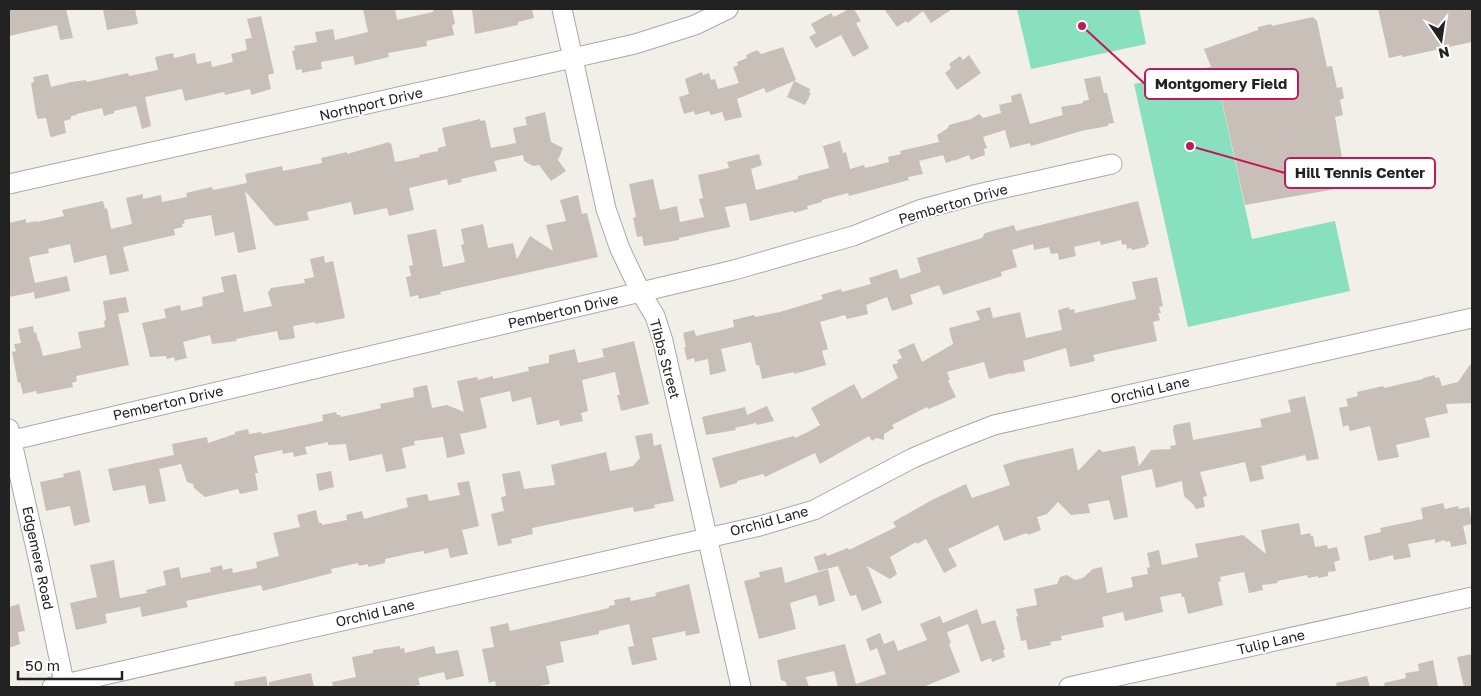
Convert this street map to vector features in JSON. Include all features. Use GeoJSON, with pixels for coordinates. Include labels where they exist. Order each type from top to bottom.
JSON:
{"type":"FeatureCollection","features":[{"type":"Feature","properties":{"kind":"street","name":"Tibbs Street"},"geometry":{"type":"LineString","coordinates":[[562,9],[606,209],[620,249],[641,293],[655,316],[663,341],[741,687]]}},
{"type":"Feature","properties":{"kind":"street","name":"Northport Drive"},"geometry":{"type":"LineString","coordinates":[[9,184],[635,44],[695,25],[728,9]]}},
{"type":"Feature","properties":{"kind":"street","name":"Pemberton Drive"},"geometry":{"type":"LineString","coordinates":[[10,437],[641,293],[793,255],[853,236],[919,210],[970,196],[1112,164]]}},
{"type":"Feature","properties":{"kind":"street","name":"Orchid Lane"},"geometry":{"type":"LineString","coordinates":[[61,686],[760,526],[814,510],[914,458],[953,440],[994,425],[1472,318]]}},
{"type":"Feature","properties":{"kind":"street","name":"Edgemere Road"},"geometry":{"type":"LineString","coordinates":[[10,437],[40,562],[61,686]]}},
{"type":"Feature","properties":{"kind":"street","name":"Tulip Lane"},"geometry":{"type":"LineString","coordinates":[[1069,687],[1472,597]]}},
{"type":"Feature","properties":{"kind":"green space"},"geometry":{"type":"Polygon","coordinates":[[[1017,9],[1139,9],[1146,44],[1031,69],[1017,9]]]}},
{"type":"Feature","properties":{"kind":"green space"},"geometry":{"type":"Polygon","coordinates":[[[1214,66],[1252,239],[1335,221],[1350,291],[1188,327],[1134,84],[1214,66]]]}},
{"type":"Feature","properties":{"kind":"building"},"geometry":{"type":"Polygon","coordinates":[[[9,9],[66,9],[73,38],[60,40],[57,25],[9,36],[9,9]]]}},
{"type":"Feature","properties":{"kind":"building"},"geometry":{"type":"Polygon","coordinates":[[[103,9],[135,9],[138,24],[107,30],[103,9]]]}},
{"type":"Feature","properties":{"kind":"building"},"geometry":{"type":"Polygon","coordinates":[[[363,9],[395,9],[397,20],[433,12],[433,9],[452,9],[455,24],[452,25],[454,35],[426,41],[427,46],[388,53],[389,57],[355,65],[353,56],[321,62],[322,69],[302,73],[302,69],[296,70],[292,51],[295,50],[294,46],[317,42],[315,32],[333,29],[335,40],[368,32],[363,9]]]}},
{"type":"Feature","properties":{"kind":"building"},"geometry":{"type":"Polygon","coordinates":[[[472,9],[532,9],[534,18],[518,22],[518,25],[475,34],[472,9]]]}},
{"type":"Feature","properties":{"kind":"building"},"geometry":{"type":"Polygon","coordinates":[[[849,9],[854,9],[861,21],[856,23],[869,48],[853,57],[841,35],[816,48],[809,37],[816,33],[811,24],[831,13],[834,17],[849,9]]]}},
{"type":"Feature","properties":{"kind":"building"},"geometry":{"type":"Polygon","coordinates":[[[884,9],[952,9],[931,23],[923,11],[908,23],[906,21],[897,27],[884,9]]]}},
{"type":"Feature","properties":{"kind":"building"},"geometry":{"type":"Polygon","coordinates":[[[1378,9],[1472,9],[1472,42],[1403,57],[1402,55],[1389,58],[1378,9]]]}},
{"type":"Feature","properties":{"kind":"building"},"geometry":{"type":"Polygon","coordinates":[[[261,16],[274,73],[268,75],[271,89],[251,95],[250,89],[225,95],[224,92],[185,101],[182,89],[145,97],[151,126],[142,129],[136,106],[114,111],[114,113],[104,116],[102,108],[76,114],[71,116],[71,119],[64,121],[66,133],[52,137],[50,136],[46,118],[38,119],[31,83],[34,82],[33,77],[48,74],[51,87],[71,82],[86,80],[87,82],[128,73],[129,76],[158,70],[155,57],[173,53],[174,58],[195,53],[197,64],[211,61],[212,67],[233,62],[231,54],[247,50],[245,39],[252,38],[247,19],[261,16]]]}},
{"type":"Feature","properties":{"kind":"building"},"geometry":{"type":"Polygon","coordinates":[[[1313,17],[1317,21],[1327,67],[1332,66],[1337,88],[1342,87],[1344,98],[1340,100],[1343,115],[1335,117],[1347,187],[1245,205],[1219,87],[1204,49],[1258,30],[1258,27],[1271,24],[1272,26],[1313,17]]]}},
{"type":"Feature","properties":{"kind":"building"},"geometry":{"type":"Polygon","coordinates":[[[783,47],[796,80],[766,93],[764,88],[737,99],[742,117],[725,121],[722,112],[711,115],[709,111],[695,115],[694,111],[684,114],[679,97],[689,94],[685,79],[702,72],[703,75],[709,73],[711,80],[715,79],[718,89],[739,83],[733,67],[738,65],[737,62],[747,58],[746,55],[757,50],[761,54],[783,47]]]}},
{"type":"Feature","properties":{"kind":"building"},"geometry":{"type":"Polygon","coordinates":[[[969,55],[981,73],[957,90],[945,73],[951,68],[949,64],[960,56],[963,60],[969,55]]]}},
{"type":"Feature","properties":{"kind":"building"},"geometry":{"type":"Polygon","coordinates":[[[1100,76],[1104,93],[1107,93],[1114,123],[1108,124],[1108,126],[1081,131],[1031,146],[1030,143],[1010,148],[1005,130],[983,137],[987,148],[984,149],[985,155],[971,160],[969,155],[946,163],[943,155],[919,161],[923,174],[908,177],[909,180],[849,196],[848,193],[822,200],[822,202],[807,206],[808,209],[794,213],[793,211],[750,221],[746,203],[725,207],[730,227],[679,238],[679,240],[644,246],[642,236],[637,237],[633,218],[636,217],[629,184],[653,179],[660,210],[677,206],[680,222],[704,217],[699,199],[703,198],[698,175],[729,168],[727,162],[759,154],[762,165],[751,169],[756,190],[798,179],[798,176],[829,168],[823,146],[840,141],[843,153],[846,152],[850,169],[864,165],[865,168],[889,162],[888,157],[901,154],[900,151],[939,142],[937,135],[948,128],[949,125],[971,119],[979,114],[983,118],[1001,113],[999,105],[1012,102],[1011,96],[1021,93],[1030,124],[1063,115],[1061,107],[1089,100],[1084,79],[1100,76]]]}},
{"type":"Feature","properties":{"kind":"building"},"geometry":{"type":"Polygon","coordinates":[[[794,81],[810,89],[809,92],[811,93],[805,105],[787,97],[794,81]]]}},
{"type":"Feature","properties":{"kind":"building"},"geometry":{"type":"Polygon","coordinates":[[[545,112],[551,142],[563,148],[558,160],[566,171],[551,181],[539,165],[533,166],[524,161],[523,155],[494,161],[497,171],[461,179],[462,182],[448,185],[447,179],[409,188],[414,210],[389,216],[387,208],[354,215],[351,202],[307,212],[309,220],[275,226],[245,191],[256,249],[238,253],[234,232],[215,236],[211,215],[184,220],[183,227],[174,229],[175,235],[123,247],[129,271],[110,275],[106,255],[74,263],[70,244],[48,249],[49,253],[29,257],[35,283],[67,276],[70,291],[35,299],[34,292],[9,297],[9,223],[26,219],[26,223],[37,222],[64,216],[62,210],[103,201],[105,209],[107,208],[111,229],[132,224],[126,198],[143,194],[143,199],[161,195],[162,202],[187,197],[186,193],[212,187],[213,190],[247,183],[245,174],[282,166],[283,171],[322,163],[321,158],[347,152],[347,154],[389,142],[389,144],[391,143],[395,162],[420,157],[419,155],[438,151],[438,148],[446,146],[442,128],[480,119],[481,121],[485,120],[491,148],[516,143],[513,128],[527,125],[525,117],[545,112]]]}},
{"type":"Feature","properties":{"kind":"building"},"geometry":{"type":"Polygon","coordinates":[[[578,195],[582,214],[587,213],[598,257],[440,292],[441,294],[419,299],[418,295],[410,297],[406,277],[411,276],[409,266],[413,265],[407,235],[436,229],[443,267],[465,262],[461,245],[464,244],[461,229],[483,224],[488,248],[513,243],[517,259],[530,236],[553,251],[546,225],[566,221],[560,200],[578,195]]]}},
{"type":"Feature","properties":{"kind":"building"},"geometry":{"type":"Polygon","coordinates":[[[1138,201],[1149,244],[1146,247],[1132,250],[1131,248],[1127,249],[1126,244],[1122,245],[1121,240],[1101,245],[1100,241],[1074,247],[1076,256],[1059,260],[1058,253],[1051,254],[1049,247],[1034,250],[1033,244],[1012,250],[1017,267],[1001,272],[1002,276],[943,295],[939,285],[910,295],[913,304],[892,311],[887,297],[866,305],[868,314],[847,319],[845,315],[820,322],[828,349],[822,351],[826,365],[794,374],[794,372],[762,379],[759,365],[756,365],[751,342],[721,349],[726,371],[710,375],[708,359],[695,362],[694,358],[687,360],[683,333],[694,330],[696,336],[734,327],[733,320],[780,312],[823,299],[821,295],[841,289],[842,292],[871,284],[869,278],[897,269],[900,279],[921,272],[917,258],[982,238],[985,233],[1014,225],[1016,231],[1138,201]]]}},
{"type":"Feature","properties":{"kind":"building"},"geometry":{"type":"Polygon","coordinates":[[[324,256],[325,263],[333,261],[345,318],[293,326],[295,338],[284,340],[279,340],[277,331],[236,339],[237,341],[212,344],[210,335],[183,342],[187,358],[175,361],[174,357],[167,359],[166,356],[150,357],[142,323],[166,318],[164,309],[180,305],[181,311],[203,306],[202,297],[224,292],[221,277],[236,274],[244,312],[272,306],[268,293],[271,288],[305,283],[304,279],[314,277],[310,259],[324,256]]]}},
{"type":"Feature","properties":{"kind":"building"},"geometry":{"type":"Polygon","coordinates":[[[1157,277],[1163,306],[1159,307],[1161,313],[1158,313],[1160,320],[1153,322],[1157,341],[1093,355],[1095,361],[1070,367],[1066,348],[1023,361],[1025,371],[989,379],[984,362],[947,372],[950,380],[948,381],[956,397],[928,409],[927,407],[892,425],[894,428],[884,434],[884,440],[876,438],[872,441],[869,436],[820,464],[815,453],[765,477],[763,474],[720,488],[712,458],[794,436],[795,438],[808,432],[820,425],[811,408],[854,384],[862,399],[898,378],[892,365],[898,363],[897,360],[902,358],[898,350],[914,343],[922,362],[953,344],[949,328],[980,320],[976,311],[990,307],[993,318],[1020,312],[1026,338],[1062,330],[1058,310],[1069,307],[1070,310],[1074,309],[1075,313],[1136,299],[1132,282],[1157,277]]]}},
{"type":"Feature","properties":{"kind":"building"},"geometry":{"type":"Polygon","coordinates":[[[126,297],[129,312],[118,314],[129,365],[76,376],[77,381],[72,383],[73,387],[37,394],[36,391],[23,394],[20,382],[18,383],[12,352],[16,351],[14,344],[21,343],[18,329],[33,326],[43,356],[81,348],[78,332],[105,327],[104,321],[106,320],[103,301],[126,297]]]}},
{"type":"Feature","properties":{"kind":"building"},"geometry":{"type":"Polygon","coordinates":[[[634,341],[649,404],[621,411],[617,395],[620,395],[615,372],[582,380],[588,411],[581,413],[583,421],[560,426],[559,420],[537,425],[531,397],[512,402],[510,391],[480,398],[487,428],[460,434],[465,454],[447,458],[443,437],[414,441],[415,445],[402,448],[406,468],[386,472],[382,454],[349,461],[346,444],[328,445],[328,442],[305,447],[307,454],[294,457],[293,452],[283,454],[282,450],[254,456],[258,473],[255,473],[258,490],[240,494],[238,489],[205,497],[194,488],[193,484],[187,482],[181,464],[159,469],[166,501],[149,504],[145,485],[113,491],[108,469],[174,455],[172,444],[207,437],[208,443],[248,429],[249,434],[261,432],[262,434],[323,421],[322,415],[336,412],[341,417],[373,410],[381,408],[380,404],[414,397],[413,388],[427,385],[432,408],[447,405],[464,412],[457,381],[477,377],[478,380],[493,376],[493,379],[529,371],[528,367],[549,363],[549,355],[575,349],[578,363],[604,357],[602,349],[634,341]]]}},
{"type":"Feature","properties":{"kind":"building"},"geometry":{"type":"Polygon","coordinates":[[[1472,362],[1472,403],[1446,404],[1448,413],[1425,418],[1430,437],[1396,445],[1399,457],[1378,461],[1370,426],[1350,431],[1348,425],[1343,427],[1339,408],[1348,406],[1346,399],[1358,396],[1357,392],[1383,386],[1384,388],[1435,375],[1435,378],[1439,377],[1442,386],[1458,382],[1472,362]]]}},
{"type":"Feature","properties":{"kind":"building"},"geometry":{"type":"Polygon","coordinates":[[[1305,396],[1319,459],[1307,461],[1305,455],[1261,466],[1264,479],[1250,482],[1245,462],[1200,472],[1207,496],[1203,497],[1205,507],[1196,509],[1184,496],[1182,481],[1156,488],[1152,469],[1121,476],[1128,517],[1114,520],[1109,500],[1088,504],[1090,513],[1071,515],[1058,502],[1047,514],[1037,517],[1041,530],[1004,541],[998,525],[948,549],[957,566],[944,573],[926,539],[917,544],[916,542],[890,557],[897,574],[890,579],[867,566],[882,603],[862,611],[856,595],[850,596],[838,566],[818,571],[814,557],[826,553],[827,556],[848,548],[849,550],[896,527],[893,522],[932,500],[966,484],[972,498],[1010,485],[1003,465],[1073,448],[1078,471],[1099,449],[1103,452],[1135,446],[1139,466],[1151,450],[1171,449],[1170,446],[1176,445],[1174,425],[1190,422],[1193,440],[1262,427],[1260,419],[1291,412],[1288,400],[1305,396]]]}},
{"type":"Feature","properties":{"kind":"building"},"geometry":{"type":"Polygon","coordinates":[[[767,406],[774,421],[757,425],[756,423],[735,428],[736,430],[706,435],[702,417],[745,407],[747,415],[767,406]]]}},
{"type":"Feature","properties":{"kind":"building"},"geometry":{"type":"Polygon","coordinates":[[[652,433],[654,446],[661,444],[674,501],[654,505],[655,508],[634,512],[633,507],[532,528],[533,534],[511,539],[512,543],[498,546],[491,514],[504,511],[501,497],[506,496],[502,474],[520,471],[524,489],[555,485],[551,465],[606,452],[610,471],[633,466],[640,458],[635,436],[652,433]]]}},
{"type":"Feature","properties":{"kind":"building"},"geometry":{"type":"Polygon","coordinates":[[[80,470],[90,522],[74,526],[70,506],[46,511],[40,482],[64,477],[63,474],[80,470]]]}},
{"type":"Feature","properties":{"kind":"building"},"geometry":{"type":"Polygon","coordinates":[[[331,471],[334,487],[319,491],[316,474],[331,471]]]}},
{"type":"Feature","properties":{"kind":"building"},"geometry":{"type":"Polygon","coordinates":[[[469,481],[479,526],[462,530],[468,554],[450,558],[448,548],[424,554],[424,551],[385,559],[385,563],[368,567],[368,564],[359,566],[358,563],[331,569],[332,573],[263,591],[261,585],[186,601],[188,607],[142,617],[140,607],[105,614],[107,623],[76,630],[70,603],[97,597],[90,565],[114,560],[120,598],[147,593],[146,590],[166,585],[163,571],[179,567],[181,578],[211,572],[210,568],[222,565],[223,570],[232,568],[233,573],[257,568],[256,562],[279,556],[273,533],[300,527],[297,515],[316,510],[319,523],[322,523],[322,525],[347,520],[346,515],[362,511],[364,519],[408,507],[406,498],[427,494],[429,501],[460,495],[457,483],[469,481]]]}},
{"type":"Feature","properties":{"kind":"building"},"geometry":{"type":"Polygon","coordinates":[[[1443,503],[1445,509],[1458,506],[1459,509],[1469,507],[1472,524],[1463,526],[1467,544],[1451,547],[1450,541],[1445,542],[1445,540],[1435,543],[1435,539],[1408,544],[1411,557],[1394,560],[1393,555],[1369,561],[1364,536],[1381,532],[1380,528],[1423,519],[1421,508],[1443,503]]]}},
{"type":"Feature","properties":{"kind":"building"},"geometry":{"type":"Polygon","coordinates":[[[1299,523],[1301,535],[1310,533],[1313,536],[1315,547],[1327,545],[1328,549],[1337,547],[1340,560],[1334,562],[1336,571],[1328,572],[1328,576],[1318,578],[1318,576],[1308,578],[1307,575],[1277,581],[1278,583],[1262,585],[1263,590],[1249,593],[1244,572],[1220,577],[1221,581],[1218,582],[1223,605],[1188,614],[1184,597],[1182,597],[1181,593],[1160,597],[1163,612],[1125,621],[1123,612],[1102,617],[1104,627],[1061,636],[1062,640],[1050,642],[1051,645],[1028,650],[1026,640],[1021,641],[1016,609],[1037,605],[1034,589],[1057,584],[1060,577],[1067,575],[1075,580],[1083,578],[1093,569],[1102,567],[1107,593],[1133,587],[1131,577],[1148,574],[1147,568],[1150,567],[1147,553],[1159,550],[1162,565],[1198,557],[1195,544],[1243,535],[1266,554],[1261,530],[1299,523]]]}},
{"type":"Feature","properties":{"kind":"building"},"geometry":{"type":"Polygon","coordinates":[[[782,567],[785,583],[828,569],[835,601],[819,606],[816,595],[790,603],[796,629],[759,639],[744,581],[760,577],[759,572],[782,567]]]}},
{"type":"Feature","properties":{"kind":"building"},"geometry":{"type":"Polygon","coordinates":[[[689,584],[700,633],[686,636],[685,631],[652,638],[657,660],[632,665],[628,647],[634,646],[629,624],[599,631],[599,634],[560,642],[564,662],[546,666],[550,684],[535,687],[496,687],[495,681],[489,683],[482,649],[494,647],[490,627],[508,623],[510,631],[609,608],[609,606],[615,605],[614,600],[630,597],[631,601],[656,596],[655,593],[689,584]]]}},
{"type":"Feature","properties":{"kind":"building"},"geometry":{"type":"Polygon","coordinates":[[[19,604],[25,631],[18,632],[20,644],[9,648],[9,607],[19,604]]]}},
{"type":"Feature","properties":{"kind":"building"},"geometry":{"type":"Polygon","coordinates":[[[977,609],[982,624],[995,620],[1005,649],[1003,650],[1005,657],[992,662],[991,658],[981,662],[968,624],[947,632],[951,643],[949,644],[960,672],[923,687],[838,687],[834,671],[806,677],[809,687],[787,687],[786,682],[781,680],[777,660],[845,644],[856,684],[886,674],[877,648],[870,651],[866,639],[880,633],[884,644],[894,640],[898,651],[927,640],[920,624],[940,616],[943,623],[977,609]]]}},
{"type":"Feature","properties":{"kind":"building"},"geometry":{"type":"Polygon","coordinates":[[[400,646],[400,649],[404,648],[405,653],[434,646],[436,654],[458,650],[464,676],[446,680],[444,672],[418,678],[420,685],[409,687],[333,687],[332,682],[356,677],[352,657],[373,653],[373,650],[400,646]]]}},
{"type":"Feature","properties":{"kind":"building"},"geometry":{"type":"Polygon","coordinates":[[[1472,654],[1472,687],[1464,687],[1457,657],[1472,654]]]}},
{"type":"Feature","properties":{"kind":"building"},"geometry":{"type":"Polygon","coordinates":[[[1433,660],[1438,687],[1385,687],[1384,683],[1406,678],[1405,673],[1419,671],[1418,664],[1433,660]]]}},
{"type":"Feature","properties":{"kind":"building"},"geometry":{"type":"Polygon","coordinates":[[[311,673],[314,687],[269,687],[269,682],[311,673]]]}},
{"type":"Feature","properties":{"kind":"building"},"geometry":{"type":"Polygon","coordinates":[[[266,676],[268,687],[235,687],[234,682],[266,676]]]}},
{"type":"Feature","properties":{"kind":"building"},"geometry":{"type":"Polygon","coordinates":[[[1367,676],[1370,687],[1337,687],[1336,683],[1367,676]]]}},
{"type":"Feature","properties":{"kind":"place","name":"Montgomery Field"},"geometry":{"type":"Point","coordinates":[1082,26]}},
{"type":"Feature","properties":{"kind":"place","name":"Hill Tennis Center"},"geometry":{"type":"Point","coordinates":[1190,146]}}]}
